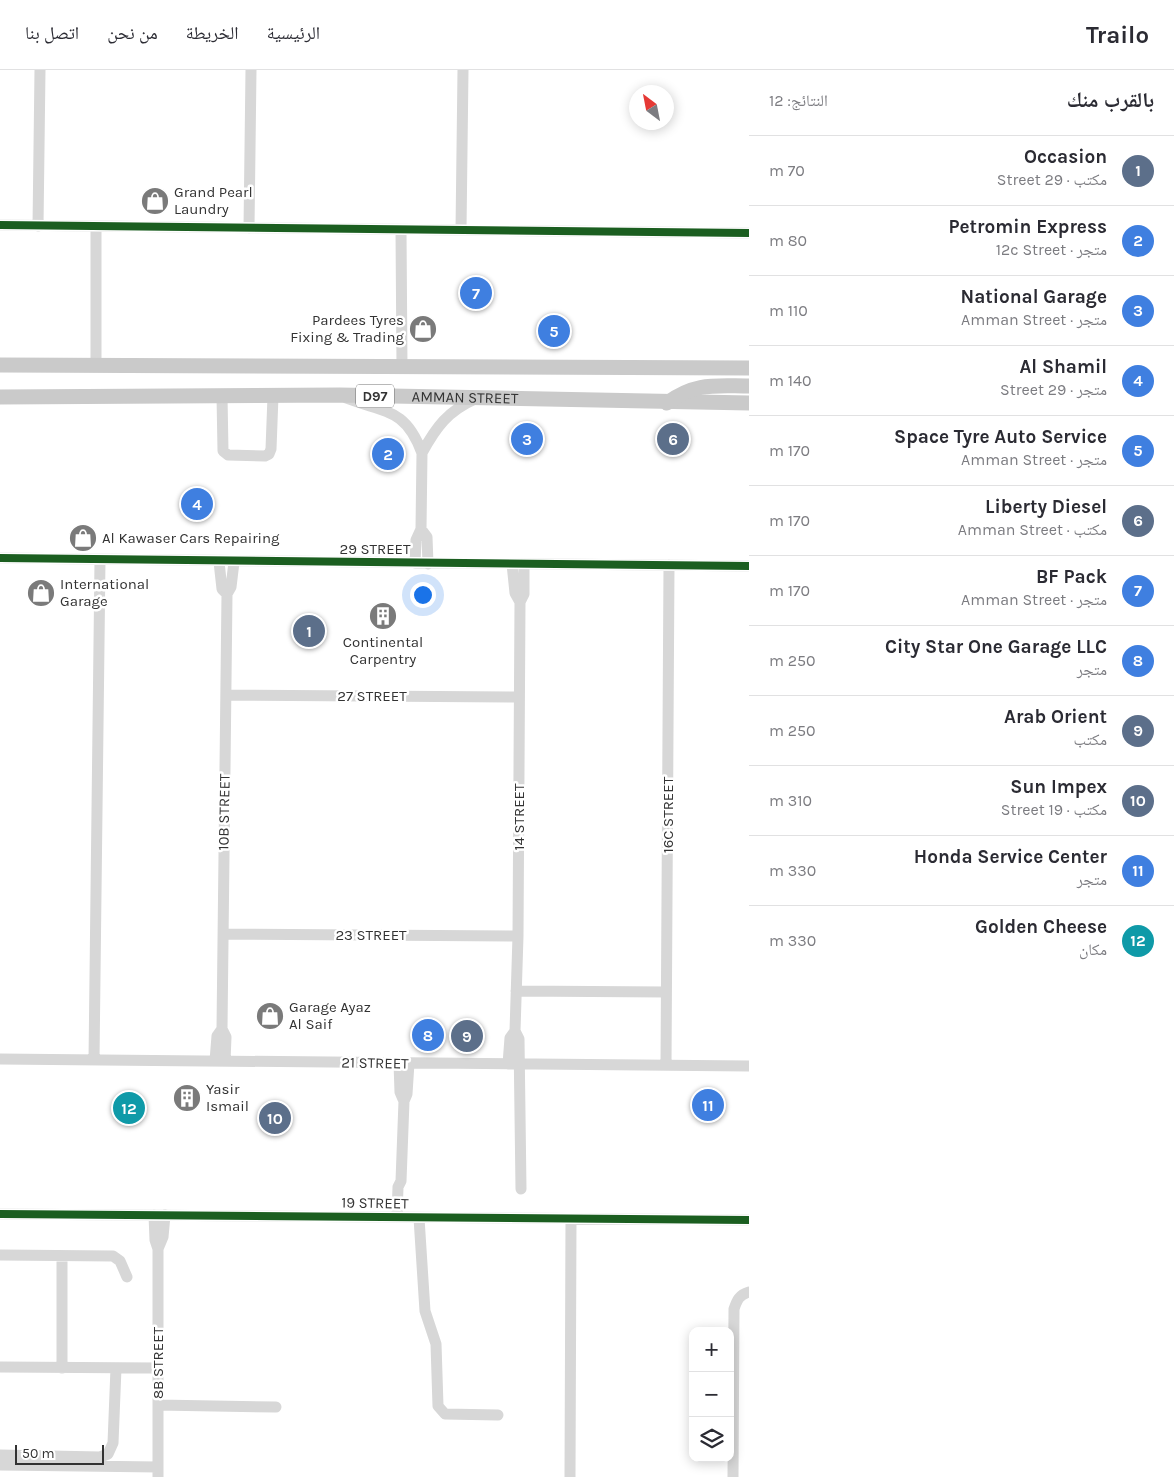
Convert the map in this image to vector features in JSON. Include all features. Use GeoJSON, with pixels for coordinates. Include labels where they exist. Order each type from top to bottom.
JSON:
{"type":"FeatureCollection","features":[{"type":"Feature","properties":{"kind":"main road","name":"AMMAN STREET"},"geometry":{"type":"LineString","coordinates":[[0,365],[749,368]]}},
{"type":"Feature","properties":{"kind":"main road"},"geometry":{"type":"LineString","coordinates":[[667,403],[685,392],[703,386],[749,386]]}},
{"type":"Feature","properties":{"kind":"main road","name":"AMMAN STREET"},"geometry":{"type":"LineString","coordinates":[[2,397],[340,395],[667,403],[749,403]]}},
{"type":"Feature","properties":{"kind":"street"},"geometry":{"type":"LineString","coordinates":[[38,226],[40,70]]}},
{"type":"Feature","properties":{"kind":"street"},"geometry":{"type":"LineString","coordinates":[[249,228],[251,70]]}},
{"type":"Feature","properties":{"kind":"street"},"geometry":{"type":"LineString","coordinates":[[462,230],[463,70]]}},
{"type":"Feature","properties":{"kind":"street"},"geometry":{"type":"LineString","coordinates":[[0,225],[749,233]]}},
{"type":"Feature","properties":{"kind":"street"},"geometry":{"type":"LineString","coordinates":[[96,227],[96,365]]}},
{"type":"Feature","properties":{"kind":"street"},"geometry":{"type":"LineString","coordinates":[[401,230],[402,367]]}},
{"type":"Feature","properties":{"kind":"street"},"geometry":{"type":"LineString","coordinates":[[340,395],[380,407],[396,415],[414,434],[422,452],[421,529],[416,540],[415,564]]}},
{"type":"Feature","properties":{"kind":"street"},"geometry":{"type":"LineString","coordinates":[[222,396],[222,451],[228,455],[265,456],[272,449],[273,396]]}},
{"type":"Feature","properties":{"kind":"street"},"geometry":{"type":"LineString","coordinates":[[422,452],[436,428],[447,415],[475,399]]}},
{"type":"Feature","properties":{"kind":"street"},"geometry":{"type":"LineString","coordinates":[[421,529],[427,537],[428,564]]}},
{"type":"Feature","properties":{"kind":"street","name":"29 STREET"},"geometry":{"type":"LineString","coordinates":[[0,558],[219,562],[749,566]]}},
{"type":"Feature","properties":{"kind":"street"},"geometry":{"type":"LineString","coordinates":[[94,1060],[100,560]]}},
{"type":"Feature","properties":{"kind":"street","name":"10B STREET"},"geometry":{"type":"LineString","coordinates":[[219,562],[222,589],[227,594]]}},
{"type":"Feature","properties":{"kind":"street","name":"10B STREET"},"geometry":{"type":"LineString","coordinates":[[220,1061],[217,1036],[222,1029],[227,594],[231,587],[234,562]]}},
{"type":"Feature","properties":{"kind":"street","name":"14 STREET"},"geometry":{"type":"LineString","coordinates":[[512,564],[515,593],[520,602]]}},
{"type":"Feature","properties":{"kind":"street","name":"14 STREET"},"geometry":{"type":"LineString","coordinates":[[521,1189],[514,1064],[510,1038],[515,1031],[518,936],[520,602],[524,594],[524,564]]}},
{"type":"Feature","properties":{"kind":"street","name":"16C STREET"},"geometry":{"type":"LineString","coordinates":[[666,1065],[669,565]]}},
{"type":"Feature","properties":{"kind":"street","name":"27 STREET"},"geometry":{"type":"LineString","coordinates":[[226,695],[519,697]]}},
{"type":"Feature","properties":{"kind":"street","name":"23 STREET"},"geometry":{"type":"LineString","coordinates":[[223,934],[518,936]]}},
{"type":"Feature","properties":{"kind":"street"},"geometry":{"type":"LineString","coordinates":[[516,991],[666,992]]}},
{"type":"Feature","properties":{"kind":"street","name":"21 STREET"},"geometry":{"type":"LineString","coordinates":[[0,1059],[749,1066]]}},
{"type":"Feature","properties":{"kind":"street"},"geometry":{"type":"LineString","coordinates":[[401,1217],[398,1187],[401,1181],[404,1101],[407,1094],[404,1063]]}},
{"type":"Feature","properties":{"kind":"street","name":"19 STREET"},"geometry":{"type":"LineString","coordinates":[[0,1214],[749,1220]]}},
{"type":"Feature","properties":{"kind":"street","name":"8B STREET"},"geometry":{"type":"LineString","coordinates":[[158,1472],[158,1249],[155,1240],[160,1215]]}},
{"type":"Feature","properties":{"kind":"street"},"geometry":{"type":"LineString","coordinates":[[419,1218],[425,1311],[435,1340],[439,1409],[445,1414],[498,1414]]}},
{"type":"Feature","properties":{"kind":"street"},"geometry":{"type":"LineString","coordinates":[[570,1477],[571,1219]]}},
{"type":"Feature","properties":{"kind":"street"},"geometry":{"type":"LineString","coordinates":[[0,1254],[113,1256],[120,1261],[127,1277]]}},
{"type":"Feature","properties":{"kind":"street"},"geometry":{"type":"LineString","coordinates":[[62,1256],[62,1368]]}},
{"type":"Feature","properties":{"kind":"street"},"geometry":{"type":"LineString","coordinates":[[733,1477],[734,1309],[737,1299],[742,1294],[749,1292]]}},
{"type":"Feature","properties":{"kind":"street"},"geometry":{"type":"LineString","coordinates":[[0,1367],[158,1368]]}},
{"type":"Feature","properties":{"kind":"street"},"geometry":{"type":"LineString","coordinates":[[0,1456],[100,1458],[108,1454],[113,1443],[116,1368]]}},
{"type":"Feature","properties":{"kind":"street"},"geometry":{"type":"LineString","coordinates":[[158,1406],[276,1407]]}},
{"type":"Feature","properties":{"kind":"street"},"geometry":{"type":"LineString","coordinates":[[0,1465],[158,1472]]}},
{"type":"Feature","properties":{"kind":"cycle path"},"geometry":{"type":"LineString","coordinates":[[0,225],[749,233]]}},
{"type":"Feature","properties":{"kind":"cycle path"},"geometry":{"type":"LineString","coordinates":[[0,558],[749,566]]}},
{"type":"Feature","properties":{"kind":"cycle path"},"geometry":{"type":"LineString","coordinates":[[0,1214],[749,1220]]}},
{"type":"Feature","properties":{"kind":"place","name":"Grand Pearl Laundry"},"geometry":{"type":"Point","coordinates":[155,201]}},
{"type":"Feature","properties":{"kind":"place","name":"BF Pack"},"geometry":{"type":"Point","coordinates":[476,293]}},
{"type":"Feature","properties":{"kind":"place","name":"Pardees Tyres Fixing & Trading"},"geometry":{"type":"Point","coordinates":[423,329]}},
{"type":"Feature","properties":{"kind":"place","name":"Space Tyre Auto Service"},"geometry":{"type":"Point","coordinates":[554,331]}},
{"type":"Feature","properties":{"kind":"place","name":"National Garage"},"geometry":{"type":"Point","coordinates":[527,439]}},
{"type":"Feature","properties":{"kind":"place","name":"Liberty Diesel"},"geometry":{"type":"Point","coordinates":[673,439]}},
{"type":"Feature","properties":{"kind":"place","name":"Petromin Express"},"geometry":{"type":"Point","coordinates":[388,454]}},
{"type":"Feature","properties":{"kind":"place","name":"Al Shamil"},"geometry":{"type":"Point","coordinates":[197,504]}},
{"type":"Feature","properties":{"kind":"place","name":"Al Kawaser Cars Repairing"},"geometry":{"type":"Point","coordinates":[83,538]}},
{"type":"Feature","properties":{"kind":"place","name":"International Garage"},"geometry":{"type":"Point","coordinates":[41,593]}},
{"type":"Feature","properties":{"kind":"place","name":"Continental Carpentry"},"geometry":{"type":"Point","coordinates":[383,616]}},
{"type":"Feature","properties":{"kind":"place","name":"Occasion"},"geometry":{"type":"Point","coordinates":[309,631]}},
{"type":"Feature","properties":{"kind":"place","name":"Garage Ayaz Al Saif"},"geometry":{"type":"Point","coordinates":[270,1016]}},
{"type":"Feature","properties":{"kind":"place","name":"City Star One Garage LLC"},"geometry":{"type":"Point","coordinates":[428,1035]}},
{"type":"Feature","properties":{"kind":"place","name":"Arab Orient"},"geometry":{"type":"Point","coordinates":[467,1036]}},
{"type":"Feature","properties":{"kind":"place","name":"Yasir Ismail"},"geometry":{"type":"Point","coordinates":[187,1098]}},
{"type":"Feature","properties":{"kind":"place","name":"Honda Service Center"},"geometry":{"type":"Point","coordinates":[708,1105]}},
{"type":"Feature","properties":{"kind":"place","name":"Golden Cheese"},"geometry":{"type":"Point","coordinates":[129,1108]}},
{"type":"Feature","properties":{"kind":"place","name":"Sun Impex"},"geometry":{"type":"Point","coordinates":[275,1118]}}]}
